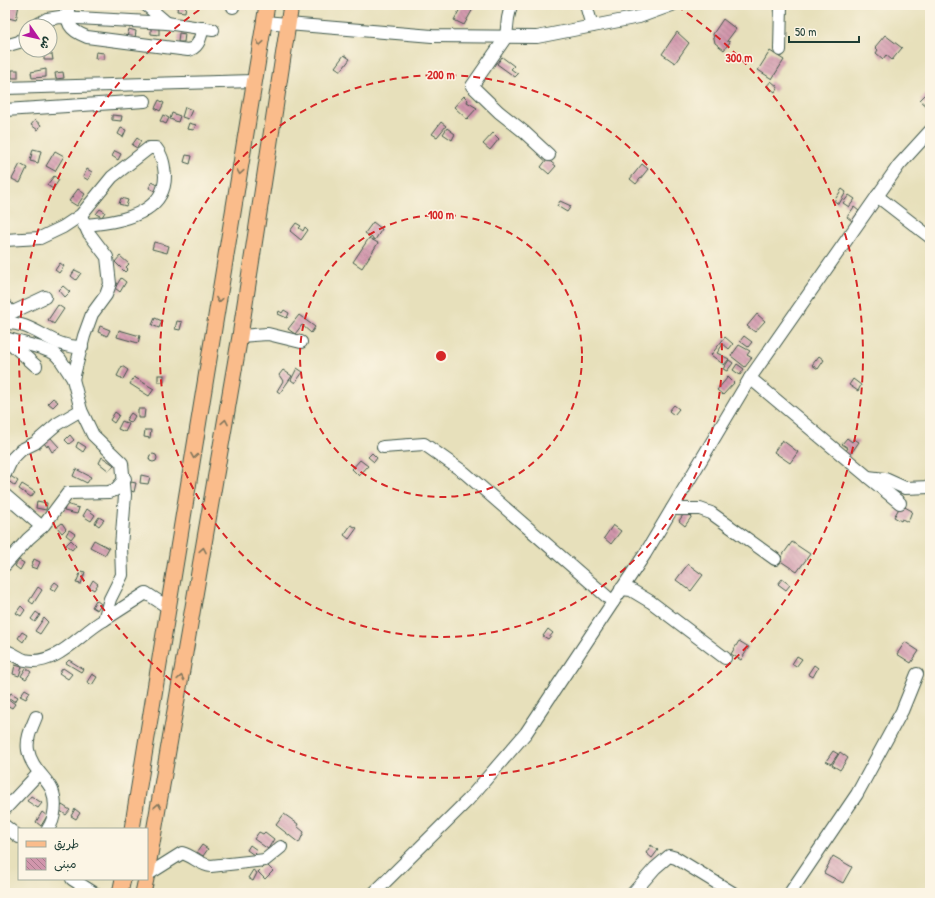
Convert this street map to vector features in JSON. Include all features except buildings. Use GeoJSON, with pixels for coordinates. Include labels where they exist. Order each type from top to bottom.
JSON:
{"type":"FeatureCollection","features":[{"type":"Feature","properties":{"kind":"main road"},"geometry":{"type":"LineString","coordinates":[[132,828],[267,5]]}},
{"type":"Feature","properties":{"kind":"main road"},"geometry":{"type":"LineString","coordinates":[[148,867],[240,336],[291,5]]}},
{"type":"Feature","properties":{"kind":"main road"},"geometry":{"type":"LineString","coordinates":[[120,893],[123,880]]}},
{"type":"Feature","properties":{"kind":"main road"},"geometry":{"type":"LineString","coordinates":[[143,893],[146,880]]}},
{"type":"Feature","properties":{"kind":"street"},"geometry":{"type":"LineString","coordinates":[[58,18],[66,18],[167,23],[208,29],[196,46],[185,50],[87,37],[75,31],[66,18],[69,5]]}},
{"type":"Feature","properties":{"kind":"street"},"geometry":{"type":"LineString","coordinates":[[146,5],[167,23]]}},
{"type":"Feature","properties":{"kind":"street"},"geometry":{"type":"LineString","coordinates":[[511,5],[506,36],[472,86],[499,112],[524,131],[549,155]]}},
{"type":"Feature","properties":{"kind":"street"},"geometry":{"type":"LineString","coordinates":[[586,5],[592,26]]}},
{"type":"Feature","properties":{"kind":"street"},"geometry":{"type":"LineString","coordinates":[[780,50],[781,5]]}},
{"type":"Feature","properties":{"kind":"street"},"geometry":{"type":"LineString","coordinates":[[264,22],[432,36],[537,37],[639,18],[668,6]]}},
{"type":"Feature","properties":{"kind":"street"},"geometry":{"type":"LineString","coordinates":[[5,46],[18,42]]}},
{"type":"Feature","properties":{"kind":"street"},"geometry":{"type":"LineString","coordinates":[[5,88],[254,81]]}},
{"type":"Feature","properties":{"kind":"street"},"geometry":{"type":"LineString","coordinates":[[5,110],[145,101]]}},
{"type":"Feature","properties":{"kind":"street"},"geometry":{"type":"LineString","coordinates":[[374,893],[468,800],[526,733],[613,602],[672,508],[750,378],[899,165],[930,131]]}},
{"type":"Feature","properties":{"kind":"street"},"geometry":{"type":"LineString","coordinates":[[5,240],[40,238],[63,227],[83,220],[129,216],[145,210],[156,202],[163,191],[165,179],[164,162],[156,148],[149,148],[112,177],[83,220]]}},
{"type":"Feature","properties":{"kind":"street"},"geometry":{"type":"LineString","coordinates":[[877,196],[930,237]]}},
{"type":"Feature","properties":{"kind":"street"},"geometry":{"type":"LineString","coordinates":[[73,379],[92,314],[106,296],[110,284],[107,257],[93,241],[83,220]]}},
{"type":"Feature","properties":{"kind":"street"},"geometry":{"type":"LineString","coordinates":[[8,315],[45,297]]}},
{"type":"Feature","properties":{"kind":"street"},"geometry":{"type":"LineString","coordinates":[[8,315],[58,342],[82,347]]}},
{"type":"Feature","properties":{"kind":"street"},"geometry":{"type":"LineString","coordinates":[[240,336],[268,334],[301,342]]}},
{"type":"Feature","properties":{"kind":"street"},"geometry":{"type":"LineString","coordinates":[[6,339],[41,348],[54,353],[60,359],[73,379],[81,410],[93,435],[122,463],[125,479],[122,576],[110,599],[104,620]]}},
{"type":"Feature","properties":{"kind":"street"},"geometry":{"type":"LineString","coordinates":[[6,339],[36,366]]}},
{"type":"Feature","properties":{"kind":"street"},"geometry":{"type":"LineString","coordinates":[[750,378],[900,503]]}},
{"type":"Feature","properties":{"kind":"street"},"geometry":{"type":"LineString","coordinates":[[5,474],[12,459],[21,450],[34,443],[57,424],[81,410]]}},
{"type":"Feature","properties":{"kind":"street"},"geometry":{"type":"LineString","coordinates":[[383,447],[424,444],[465,473],[613,602]]}},
{"type":"Feature","properties":{"kind":"street"},"geometry":{"type":"LineString","coordinates":[[868,477],[885,479],[905,488],[930,487]]}},
{"type":"Feature","properties":{"kind":"street"},"geometry":{"type":"LineString","coordinates":[[5,565],[28,539],[42,527],[68,493],[109,492],[115,490],[125,479]]}},
{"type":"Feature","properties":{"kind":"street"},"geometry":{"type":"LineString","coordinates":[[5,495],[42,527]]}},
{"type":"Feature","properties":{"kind":"street"},"geometry":{"type":"LineString","coordinates":[[672,508],[700,509],[711,513],[775,559]]}},
{"type":"Feature","properties":{"kind":"street"},"geometry":{"type":"LineString","coordinates":[[621,589],[631,590],[651,602],[725,658]]}},
{"type":"Feature","properties":{"kind":"street"},"geometry":{"type":"LineString","coordinates":[[5,651],[24,660],[43,660],[67,649],[90,628],[146,593],[169,608]]}},
{"type":"Feature","properties":{"kind":"street"},"geometry":{"type":"LineString","coordinates":[[790,893],[857,794],[902,711],[917,674]]}},
{"type":"Feature","properties":{"kind":"street"},"geometry":{"type":"LineString","coordinates":[[36,717],[28,738],[28,748],[39,774],[52,790],[53,820],[49,828]]}},
{"type":"Feature","properties":{"kind":"street"},"geometry":{"type":"LineString","coordinates":[[5,809],[39,774]]}},
{"type":"Feature","properties":{"kind":"street"},"geometry":{"type":"LineString","coordinates":[[5,826],[18,836]]}},
{"type":"Feature","properties":{"kind":"street"},"geometry":{"type":"LineString","coordinates":[[5,836],[18,837]]}},
{"type":"Feature","properties":{"kind":"street"},"geometry":{"type":"LineString","coordinates":[[148,872],[182,854],[190,856],[204,865],[211,866],[265,860],[281,847]]}},
{"type":"Feature","properties":{"kind":"street"},"geometry":{"type":"LineString","coordinates":[[633,893],[668,856],[676,858],[733,893]]}},
{"type":"Feature","properties":{"kind":"street"},"geometry":{"type":"LineString","coordinates":[[74,880],[94,893]]}}]}
